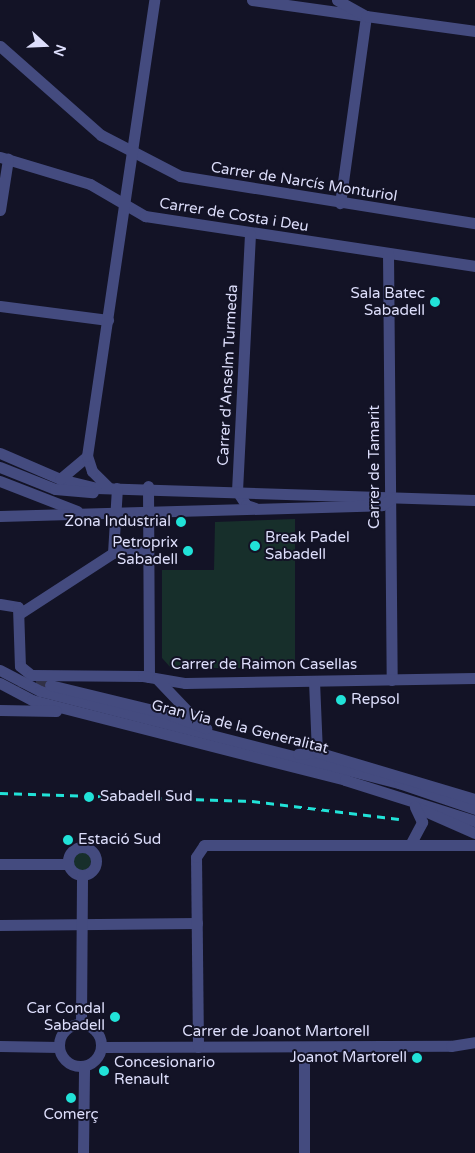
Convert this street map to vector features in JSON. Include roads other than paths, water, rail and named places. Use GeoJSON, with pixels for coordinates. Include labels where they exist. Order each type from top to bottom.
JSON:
{"type":"FeatureCollection","features":[{"type":"Feature","properties":{"kind":"street"},"geometry":{"type":"LineString","coordinates":[[114,548],[115,514],[113,488],[92,471],[87,456],[108,320],[122,205],[133,154],[154,0]]}},
{"type":"Feature","properties":{"kind":"street"},"geometry":{"type":"LineString","coordinates":[[252,0],[475,31]]}},
{"type":"Feature","properties":{"kind":"street"},"geometry":{"type":"LineString","coordinates":[[337,0],[366,16]]}},
{"type":"Feature","properties":{"kind":"street"},"geometry":{"type":"LineString","coordinates":[[340,203],[366,16]]}},
{"type":"Feature","properties":{"kind":"street","name":"Carrer de Narcís Monturiol"},"geometry":{"type":"LineString","coordinates":[[0,46],[101,136],[133,154],[201,182],[475,223]]}},
{"type":"Feature","properties":{"kind":"street"},"geometry":{"type":"LineString","coordinates":[[0,210],[4,158]]}},
{"type":"Feature","properties":{"kind":"street","name":"Carrer de Costa i Deu"},"geometry":{"type":"LineString","coordinates":[[4,158],[90,184],[122,205],[145,216],[250,234],[475,266]]}},
{"type":"Feature","properties":{"kind":"street","name":"Carrer d'Anselm Turmeda"},"geometry":{"type":"LineString","coordinates":[[237,491],[250,234]]}},
{"type":"Feature","properties":{"kind":"street","name":"Carrer de Tamarit"},"geometry":{"type":"LineString","coordinates":[[388,253],[392,680]]}},
{"type":"Feature","properties":{"kind":"street"},"geometry":{"type":"LineString","coordinates":[[0,306],[108,320]]}},
{"type":"Feature","properties":{"kind":"street"},"geometry":{"type":"LineString","coordinates":[[0,453],[60,479],[113,488]]}},
{"type":"Feature","properties":{"kind":"street"},"geometry":{"type":"LineString","coordinates":[[60,479],[87,456]]}},
{"type":"Feature","properties":{"kind":"street"},"geometry":{"type":"LineString","coordinates":[[0,467],[55,489],[95,492],[113,488],[148,486],[237,491],[380,494],[391,499],[475,500]]}},
{"type":"Feature","properties":{"kind":"street"},"geometry":{"type":"LineString","coordinates":[[0,481],[88,514]]}},
{"type":"Feature","properties":{"kind":"street"},"geometry":{"type":"LineString","coordinates":[[148,486],[148,549],[153,678],[203,726]]}},
{"type":"Feature","properties":{"kind":"street"},"geometry":{"type":"LineString","coordinates":[[237,491],[246,505],[256,508]]}},
{"type":"Feature","properties":{"kind":"street"},"geometry":{"type":"LineString","coordinates":[[0,516],[149,514],[256,508],[382,505],[391,499]]}},
{"type":"Feature","properties":{"kind":"street"},"geometry":{"type":"LineString","coordinates":[[0,604],[15,605],[19,614],[114,548],[148,549]]}},
{"type":"Feature","properties":{"kind":"street","name":"Carrer de Raimon Casellas"},"geometry":{"type":"LineString","coordinates":[[19,614],[20,666],[28,674],[153,678],[185,683],[475,678]]}},
{"type":"Feature","properties":{"kind":"street","name":"Gran Via de la Generalitat"},"geometry":{"type":"LineString","coordinates":[[0,670],[40,691],[292,755],[475,809]]}},
{"type":"Feature","properties":{"kind":"street"},"geometry":{"type":"LineString","coordinates":[[314,681],[316,752]]}},
{"type":"Feature","properties":{"kind":"street","name":"Gran Via de la Generalitat"},"geometry":{"type":"LineString","coordinates":[[0,683],[32,700],[310,772],[475,820]]}},
{"type":"Feature","properties":{"kind":"street"},"geometry":{"type":"LineString","coordinates":[[50,685],[203,726],[247,744]]}},
{"type":"Feature","properties":{"kind":"street"},"geometry":{"type":"LineString","coordinates":[[0,710],[80,713]]}},
{"type":"Feature","properties":{"kind":"street"},"geometry":{"type":"LineString","coordinates":[[292,755],[316,752],[475,799]]}},
{"type":"Feature","properties":{"kind":"street"},"geometry":{"type":"LineString","coordinates":[[310,772],[414,807],[475,833]]}},
{"type":"Feature","properties":{"kind":"street"},"geometry":{"type":"LineString","coordinates":[[410,843],[422,822],[414,807]]}},
{"type":"Feature","properties":{"kind":"street"},"geometry":{"type":"LineString","coordinates":[[198,1047],[197,923],[200,848],[209,844],[410,843],[475,845]]}},
{"type":"Feature","properties":{"kind":"street"},"geometry":{"type":"LineString","coordinates":[[68,864],[75,848],[92,850],[96,864],[82,875]]}},
{"type":"Feature","properties":{"kind":"street"},"geometry":{"type":"LineString","coordinates":[[0,864],[68,864]]}},
{"type":"Feature","properties":{"kind":"street"},"geometry":{"type":"LineString","coordinates":[[68,864],[73,872],[82,875]]}},
{"type":"Feature","properties":{"kind":"street"},"geometry":{"type":"LineString","coordinates":[[81,1023],[82,875]]}},
{"type":"Feature","properties":{"kind":"street"},"geometry":{"type":"LineString","coordinates":[[0,924],[197,923]]}},
{"type":"Feature","properties":{"kind":"street"},"geometry":{"type":"LineString","coordinates":[[81,1023],[99,1034],[102,1048],[95,1060],[84,1066],[67,1062],[59,1047],[66,1029],[81,1023]]}},
{"type":"Feature","properties":{"kind":"street","name":"Carrer de Joanot Martorell"},"geometry":{"type":"LineString","coordinates":[[102,1048],[451,1046],[475,1042]]}},
{"type":"Feature","properties":{"kind":"street"},"geometry":{"type":"LineString","coordinates":[[0,1046],[59,1047]]}},
{"type":"Feature","properties":{"kind":"street","name":"Carrer de Joanot Martorell"},"geometry":{"type":"LineString","coordinates":[[451,1046],[475,1052]]}},
{"type":"Feature","properties":{"kind":"street"},"geometry":{"type":"LineString","coordinates":[[304,1047],[304,1153]]}},
{"type":"Feature","properties":{"kind":"street"},"geometry":{"type":"LineString","coordinates":[[83,1153],[84,1066]]}},
{"type":"Feature","properties":{"kind":"tunnel"},"geometry":{"type":"LineString","coordinates":[[19,681],[50,685]]}},
{"type":"Feature","properties":{"kind":"railway"},"geometry":{"type":"LineString","coordinates":[[0,793],[252,801],[399,819]]}},
{"type":"Feature","properties":{"kind":"place","name":"Sala Batec Sabadell"},"geometry":{"type":"Point","coordinates":[435,302]}},
{"type":"Feature","properties":{"kind":"place","name":"Zona Industrial"},"geometry":{"type":"Point","coordinates":[181,522]}},
{"type":"Feature","properties":{"kind":"place","name":"Break Padel Sabadell"},"geometry":{"type":"Point","coordinates":[255,546]}},
{"type":"Feature","properties":{"kind":"place","name":"Petroprix Sabadell"},"geometry":{"type":"Point","coordinates":[188,551]}},
{"type":"Feature","properties":{"kind":"place","name":"Repsol"},"geometry":{"type":"Point","coordinates":[341,700]}},
{"type":"Feature","properties":{"kind":"place","name":"Sabadell Sud"},"geometry":{"type":"Point","coordinates":[89,797]}},
{"type":"Feature","properties":{"kind":"place","name":"Estació Sud"},"geometry":{"type":"Point","coordinates":[68,840]}},
{"type":"Feature","properties":{"kind":"place","name":"Car Condal Sabadell"},"geometry":{"type":"Point","coordinates":[115,1017]}},
{"type":"Feature","properties":{"kind":"place","name":"Joanot Martorell"},"geometry":{"type":"Point","coordinates":[417,1058]}},
{"type":"Feature","properties":{"kind":"place","name":"Concesionario Renault"},"geometry":{"type":"Point","coordinates":[104,1071]}},
{"type":"Feature","properties":{"kind":"place","name":"Comerç"},"geometry":{"type":"Point","coordinates":[71,1098]}}]}
